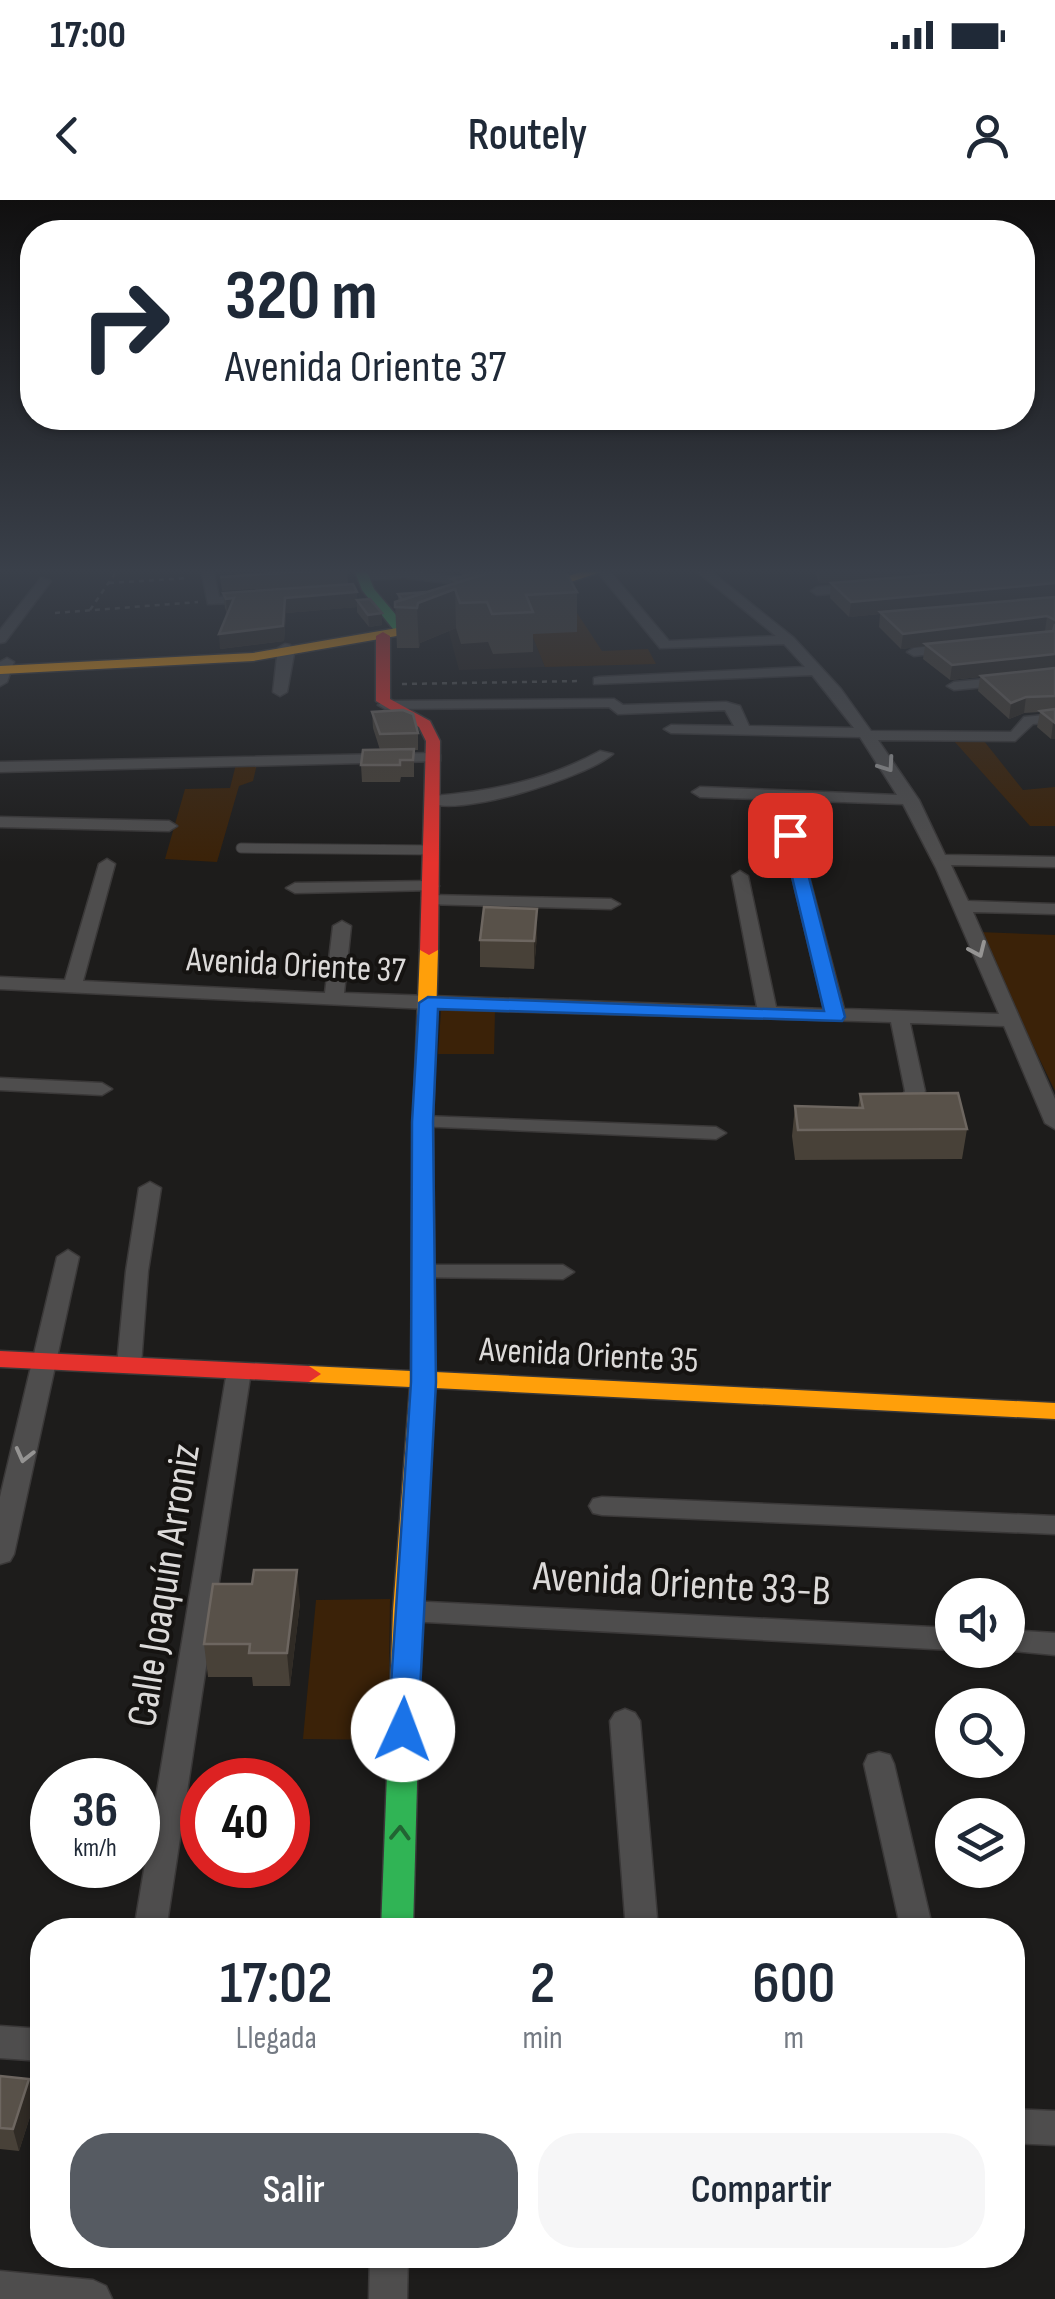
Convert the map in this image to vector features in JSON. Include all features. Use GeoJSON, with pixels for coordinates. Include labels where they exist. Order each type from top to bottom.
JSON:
{"type":"FeatureCollection","features":[{"type":"Feature","properties":{"kind":"street"},"geometry":{"type":"LineString","coordinates":[[2,669],[59,667]]}},
{"type":"Feature","properties":{"kind":"street"},"geometry":{"type":"LineString","coordinates":[[280,692],[288,667]]}},
{"type":"Feature","properties":{"kind":"street"},"geometry":{"type":"LineString","coordinates":[[384,695],[392,667]]}},
{"type":"Feature","properties":{"kind":"street"},"geometry":{"type":"LineString","coordinates":[[812,667],[912,800],[1055,1123]]}},
{"type":"Feature","properties":{"kind":"street"},"geometry":{"type":"LineString","coordinates":[[599,681],[815,670]]}},
{"type":"Feature","properties":{"kind":"street"},"geometry":{"type":"LineString","coordinates":[[954,686],[1055,676]]}},
{"type":"Feature","properties":{"kind":"street"},"geometry":{"type":"LineString","coordinates":[[384,695],[614,703],[618,710],[726,706],[735,709],[742,728]]}},
{"type":"Feature","properties":{"kind":"street"},"geometry":{"type":"LineString","coordinates":[[384,695],[428,724],[433,731],[435,758],[423,1122],[423,1382],[407,1610],[397,1918]]}},
{"type":"Feature","properties":{"kind":"street"},"geometry":{"type":"LineString","coordinates":[[671,729],[1015,737],[1029,720],[1055,718]]}},
{"type":"Feature","properties":{"kind":"street"},"geometry":{"type":"LineString","coordinates":[[434,802],[517,790],[580,770],[605,754]]}},
{"type":"Feature","properties":{"kind":"street"},"geometry":{"type":"LineString","coordinates":[[0,767],[435,758]]}},
{"type":"Feature","properties":{"kind":"street"},"geometry":{"type":"LineString","coordinates":[[700,792],[912,800]]}},
{"type":"Feature","properties":{"kind":"street"},"geometry":{"type":"LineString","coordinates":[[0,822],[169,826]]}},
{"type":"Feature","properties":{"kind":"street"},"geometry":{"type":"LineString","coordinates":[[790,835],[836,1017]]}},
{"type":"Feature","properties":{"kind":"street"},"geometry":{"type":"LineString","coordinates":[[940,860],[1055,862]]}},
{"type":"Feature","properties":{"kind":"street"},"geometry":{"type":"LineString","coordinates":[[72,987],[106,864]]}},
{"type":"Feature","properties":{"kind":"street"},"geometry":{"type":"LineString","coordinates":[[740,876],[768,1014]]}},
{"type":"Feature","properties":{"kind":"street"},"geometry":{"type":"LineString","coordinates":[[295,888],[610,904]]}},
{"type":"Feature","properties":{"kind":"street"},"geometry":{"type":"LineString","coordinates":[[959,906],[1055,909]]}},
{"type":"Feature","properties":{"kind":"street"},"geometry":{"type":"LineString","coordinates":[[334,998],[342,926]]}},
{"type":"Feature","properties":{"kind":"street","name":"Avenida Oriente 37"},"geometry":{"type":"LineString","coordinates":[[0,983],[428,1003],[1009,1020]]}},
{"type":"Feature","properties":{"kind":"street"},"geometry":{"type":"LineString","coordinates":[[871,1113],[896,1111],[913,1100],[915,1091],[900,1019]]}},
{"type":"Feature","properties":{"kind":"street"},"geometry":{"type":"LineString","coordinates":[[0,1084],[102,1089]]}},
{"type":"Feature","properties":{"kind":"street"},"geometry":{"type":"LineString","coordinates":[[423,1122],[716,1133]]}},
{"type":"Feature","properties":{"kind":"street"},"geometry":{"type":"LineString","coordinates":[[130,1365],[136,1271],[150,1188]]}},
{"type":"Feature","properties":{"kind":"street"},"geometry":{"type":"LineString","coordinates":[[0,1554],[68,1257]]}},
{"type":"Feature","properties":{"kind":"street"},"geometry":{"type":"LineString","coordinates":[[423,1272],[563,1272]]}},
{"type":"Feature","properties":{"kind":"street","name":"Avenida Oriente 35"},"geometry":{"type":"LineString","coordinates":[[0,1359],[1055,1411]]}},
{"type":"Feature","properties":{"kind":"street","name":"Calle Joaquín Arroniz"},"geometry":{"type":"LineString","coordinates":[[152,1918],[240,1371]]}},
{"type":"Feature","properties":{"kind":"street"},"geometry":{"type":"LineString","coordinates":[[602,1506],[1055,1525]]}},
{"type":"Feature","properties":{"kind":"street","name":"Avenida Oriente 33-B"},"geometry":{"type":"LineString","coordinates":[[407,1610],[935,1638]]}},
{"type":"Feature","properties":{"kind":"street"},"geometry":{"type":"LineString","coordinates":[[1025,1643],[1055,1644]]}},
{"type":"Feature","properties":{"kind":"street"},"geometry":{"type":"LineString","coordinates":[[625,1721],[641,1918]]}},
{"type":"Feature","properties":{"kind":"street"},"geometry":{"type":"LineString","coordinates":[[879,1764],[914,1918]]}},
{"type":"Feature","properties":{"kind":"street"},"geometry":{"type":"LineString","coordinates":[[0,2042],[30,2044]]}},
{"type":"Feature","properties":{"kind":"street"},"geometry":{"type":"LineString","coordinates":[[1025,2127],[1055,2128]]}},
{"type":"Feature","properties":{"kind":"street"},"geometry":{"type":"LineString","coordinates":[[388,2299],[389,2268]]}},
{"type":"Feature","properties":{"kind":"street"},"geometry":{"type":"LineString","coordinates":[[0,2290],[93,2299]]}},
{"type":"Feature","properties":{"kind":"lane"},"geometry":{"type":"LineString","coordinates":[[241,848],[432,850]]}},
{"type":"Feature","properties":{"kind":"path"},"geometry":{"type":"LineString","coordinates":[[384,695],[599,681]]}},
{"type":"Feature","properties":{"kind":"shaded area"},"geometry":{"type":"Polygon","coordinates":[[[458,667],[545,667],[459,670],[458,667]]]}},
{"type":"Feature","properties":{"kind":"shaded area"},"geometry":{"type":"Polygon","coordinates":[[[954,741],[984,741],[1023,790],[1055,787],[1055,826],[1030,826],[954,741]]]}},
{"type":"Feature","properties":{"kind":"shaded area"},"geometry":{"type":"Polygon","coordinates":[[[236,764],[257,764],[253,781],[239,786],[217,862],[165,859],[185,789],[230,788],[236,764]]]}},
{"type":"Feature","properties":{"kind":"shaded area"},"geometry":{"type":"Polygon","coordinates":[[[978,932],[1055,935],[1055,1091],[978,932]]]}},
{"type":"Feature","properties":{"kind":"shaded area"},"geometry":{"type":"Polygon","coordinates":[[[441,1011],[495,1011],[494,1054],[438,1054],[441,1011]]]}},
{"type":"Feature","properties":{"kind":"shaded area"},"geometry":{"type":"Polygon","coordinates":[[[390,1599],[388,1740],[303,1739],[316,1600],[390,1599]]]}},
{"type":"Feature","properties":{"kind":"building"},"geometry":{"type":"Polygon","coordinates":[[[1055,668],[1055,696],[1026,697],[1011,703],[981,676],[1055,668]]]}},
{"type":"Feature","properties":{"kind":"building"},"geometry":{"type":"Polygon","coordinates":[[[1055,709],[1055,723],[1040,711],[1055,709]]]}},
{"type":"Feature","properties":{"kind":"building"},"geometry":{"type":"Polygon","coordinates":[[[403,710],[413,714],[418,733],[380,734],[372,712],[403,710]]]}},
{"type":"Feature","properties":{"kind":"building"},"geometry":{"type":"Polygon","coordinates":[[[414,749],[413,760],[400,760],[400,765],[361,765],[363,750],[414,749]]]}},
{"type":"Feature","properties":{"kind":"building"},"geometry":{"type":"Polygon","coordinates":[[[484,907],[537,909],[534,941],[480,940],[484,907]]]}},
{"type":"Feature","properties":{"kind":"building"},"geometry":{"type":"Polygon","coordinates":[[[958,1093],[967,1129],[798,1130],[795,1106],[863,1108],[860,1094],[958,1093]]]}},
{"type":"Feature","properties":{"kind":"building"},"geometry":{"type":"Polygon","coordinates":[[[254,1570],[297,1570],[287,1653],[249,1653],[250,1644],[204,1644],[213,1584],[252,1584],[254,1570]]]}},
{"type":"Feature","properties":{"kind":"building"},"geometry":{"type":"Polygon","coordinates":[[[0,2076],[29,2079],[13,2129],[0,2128],[0,2076]]]}},
{"type":"Feature","properties":{"kind":"traffic: fast"},"geometry":{"type":"LineString","coordinates":[[397,1918],[403,1748]]}},
{"type":"Feature","properties":{"kind":"traffic: slow"},"geometry":{"type":"LineString","coordinates":[[0,670],[59,667]]}},
{"type":"Feature","properties":{"kind":"traffic: slow"},"geometry":{"type":"LineString","coordinates":[[403,1748],[407,1611],[423,1381],[423,1122],[429,950]]}},
{"type":"Feature","properties":{"kind":"traffic: slow"},"geometry":{"type":"LineString","coordinates":[[309,1374],[1055,1411]]}},
{"type":"Feature","properties":{"kind":"traffic: jam"},"geometry":{"type":"LineString","coordinates":[[383,667],[383,701],[425,724],[433,741],[429,950]]}},
{"type":"Feature","properties":{"kind":"traffic: jam"},"geometry":{"type":"LineString","coordinates":[[0,1359],[309,1374]]}},
{"type":"Feature","properties":{"kind":"route"},"geometry":{"type":"LineString","coordinates":[[403,1730],[423,1382],[423,1122],[428,1003],[836,1017],[790,835]]}}]}
